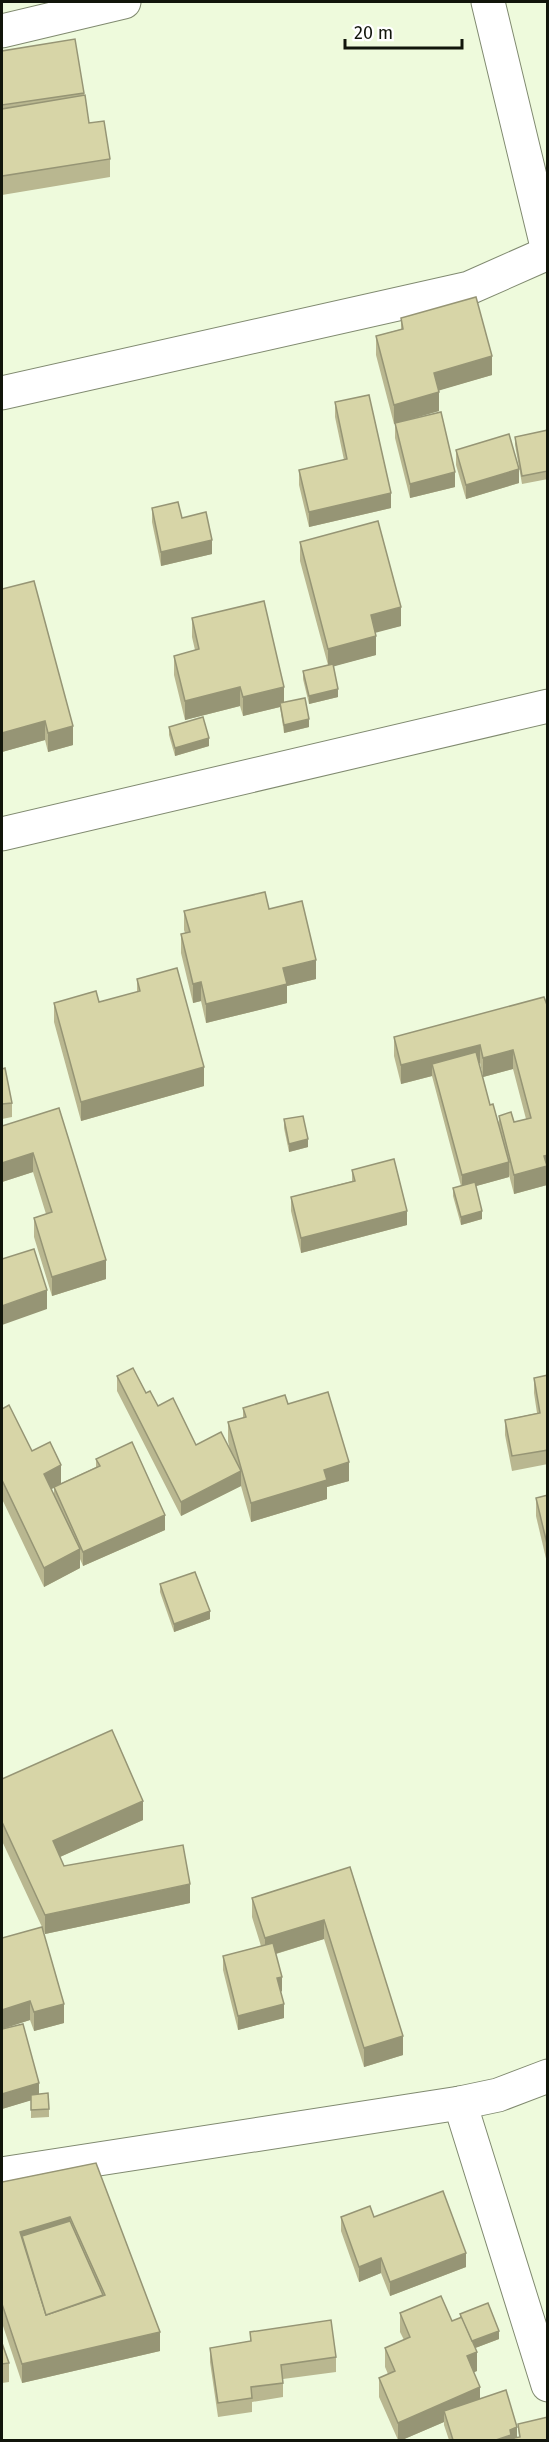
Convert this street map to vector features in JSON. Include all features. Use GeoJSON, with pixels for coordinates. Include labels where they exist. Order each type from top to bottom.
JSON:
{"type":"FeatureCollection","features":[{"type":"Feature","properties":{"kind":"street"},"geometry":{"type":"LineString","coordinates":[[2,31],[124,2]]}},
{"type":"Feature","properties":{"kind":"street"},"geometry":{"type":"LineString","coordinates":[[2,393],[469,288],[548,252],[488,2]]}},
{"type":"Feature","properties":{"kind":"street"},"geometry":{"type":"LineString","coordinates":[[2,834],[548,706]]}},
{"type":"Feature","properties":{"kind":"street"},"geometry":{"type":"LineString","coordinates":[[2,2174],[460,2103],[498,2095],[548,2076]]}},
{"type":"Feature","properties":{"kind":"street"},"geometry":{"type":"LineString","coordinates":[[460,2103],[548,2385]]}},
{"type":"Feature","properties":{"kind":"building"},"geometry":{"type":"Polygon","coordinates":[[[75,39],[84,93],[2,105],[2,51],[75,39]]]}},
{"type":"Feature","properties":{"kind":"building"},"geometry":{"type":"Polygon","coordinates":[[[85,95],[89,123],[104,121],[110,159],[2,176],[2,109],[85,95]]]}},
{"type":"Feature","properties":{"kind":"building"},"geometry":{"type":"Polygon","coordinates":[[[476,297],[492,356],[434,373],[439,392],[394,405],[376,336],[403,329],[401,318],[476,297]]]}},
{"type":"Feature","properties":{"kind":"building"},"geometry":{"type":"Polygon","coordinates":[[[369,395],[391,493],[309,512],[299,470],[347,459],[335,402],[369,395]]]}},
{"type":"Feature","properties":{"kind":"building"},"geometry":{"type":"Polygon","coordinates":[[[441,412],[455,472],[410,484],[395,423],[441,412]]]}},
{"type":"Feature","properties":{"kind":"building"},"geometry":{"type":"Polygon","coordinates":[[[548,430],[548,471],[522,476],[515,437],[548,430]]]}},
{"type":"Feature","properties":{"kind":"building"},"geometry":{"type":"Polygon","coordinates":[[[509,434],[519,469],[466,485],[456,450],[509,434]]]}},
{"type":"Feature","properties":{"kind":"building"},"geometry":{"type":"Polygon","coordinates":[[[178,502],[182,518],[206,512],[212,540],[161,552],[152,508],[178,502]]]}},
{"type":"Feature","properties":{"kind":"building"},"geometry":{"type":"Polygon","coordinates":[[[378,521],[401,607],[371,615],[376,636],[328,649],[300,542],[378,521]]]}},
{"type":"Feature","properties":{"kind":"building"},"geometry":{"type":"Polygon","coordinates":[[[34,581],[73,726],[48,733],[45,721],[2,733],[2,589],[34,581]]]}},
{"type":"Feature","properties":{"kind":"building"},"geometry":{"type":"Polygon","coordinates":[[[264,601],[284,687],[243,697],[240,687],[185,701],[174,656],[199,649],[192,618],[264,601]]]}},
{"type":"Feature","properties":{"kind":"building"},"geometry":{"type":"Polygon","coordinates":[[[333,664],[338,689],[309,696],[303,671],[333,664]]]}},
{"type":"Feature","properties":{"kind":"building"},"geometry":{"type":"Polygon","coordinates":[[[305,698],[309,719],[284,725],[280,703],[305,698]]]}},
{"type":"Feature","properties":{"kind":"building"},"geometry":{"type":"Polygon","coordinates":[[[203,717],[209,738],[175,748],[169,727],[203,717]]]}},
{"type":"Feature","properties":{"kind":"building"},"geometry":{"type":"Polygon","coordinates":[[[265,892],[269,909],[302,901],[316,960],[283,968],[287,984],[206,1004],[201,982],[193,984],[181,934],[190,932],[184,911],[265,892]]]}},
{"type":"Feature","properties":{"kind":"building"},"geometry":{"type":"Polygon","coordinates":[[[177,968],[204,1067],[81,1102],[54,1003],[96,991],[99,1002],[140,991],[137,979],[177,968]]]}},
{"type":"Feature","properties":{"kind":"building"},"geometry":{"type":"Polygon","coordinates":[[[544,997],[548,1005],[548,1155],[544,1156],[547,1166],[514,1175],[499,1116],[511,1112],[514,1122],[531,1118],[513,1050],[483,1058],[480,1045],[401,1065],[394,1037],[544,997]]]}},
{"type":"Feature","properties":{"kind":"building"},"geometry":{"type":"Polygon","coordinates":[[[476,1052],[490,1105],[493,1104],[509,1162],[462,1175],[432,1064],[476,1052]]]}},
{"type":"Feature","properties":{"kind":"building"},"geometry":{"type":"Polygon","coordinates":[[[5,1068],[12,1103],[2,1104],[2,1069],[5,1068]]]}},
{"type":"Feature","properties":{"kind":"building"},"geometry":{"type":"Polygon","coordinates":[[[59,1108],[106,1260],[52,1277],[34,1218],[52,1212],[33,1153],[2,1163],[2,1126],[59,1108]]]}},
{"type":"Feature","properties":{"kind":"building"},"geometry":{"type":"Polygon","coordinates":[[[303,1116],[308,1139],[289,1144],[284,1119],[303,1116]]]}},
{"type":"Feature","properties":{"kind":"building"},"geometry":{"type":"Polygon","coordinates":[[[394,1159],[407,1211],[301,1238],[291,1197],[355,1181],[352,1170],[394,1159]]]}},
{"type":"Feature","properties":{"kind":"building"},"geometry":{"type":"Polygon","coordinates":[[[475,1182],[482,1211],[461,1217],[453,1188],[475,1182]]]}},
{"type":"Feature","properties":{"kind":"building"},"geometry":{"type":"Polygon","coordinates":[[[34,1249],[47,1290],[2,1306],[2,1259],[34,1249]]]}},
{"type":"Feature","properties":{"kind":"building"},"geometry":{"type":"Polygon","coordinates":[[[133,1368],[146,1393],[150,1391],[158,1406],[173,1398],[196,1445],[221,1432],[241,1471],[181,1502],[117,1376],[133,1368]]]}},
{"type":"Feature","properties":{"kind":"building"},"geometry":{"type":"Polygon","coordinates":[[[548,1375],[548,1450],[512,1456],[505,1420],[540,1413],[534,1378],[548,1375]]]}},
{"type":"Feature","properties":{"kind":"building"},"geometry":{"type":"Polygon","coordinates":[[[328,1392],[349,1462],[324,1470],[327,1480],[251,1503],[228,1422],[246,1417],[243,1408],[285,1395],[288,1404],[328,1392]]]}},
{"type":"Feature","properties":{"kind":"building"},"geometry":{"type":"Polygon","coordinates":[[[9,1405],[32,1451],[50,1442],[61,1465],[44,1474],[80,1549],[44,1568],[2,1480],[2,1409],[9,1405]]]}},
{"type":"Feature","properties":{"kind":"building"},"geometry":{"type":"Polygon","coordinates":[[[132,1442],[165,1515],[83,1552],[54,1487],[100,1466],[96,1459],[132,1442]]]}},
{"type":"Feature","properties":{"kind":"building"},"geometry":{"type":"Polygon","coordinates":[[[548,1495],[548,1548],[536,1498],[548,1495]]]}},
{"type":"Feature","properties":{"kind":"building"},"geometry":{"type":"Polygon","coordinates":[[[195,1572],[210,1611],[174,1624],[160,1584],[195,1572]]]}},
{"type":"Feature","properties":{"kind":"building"},"geometry":{"type":"Polygon","coordinates":[[[112,1730],[143,1801],[53,1841],[64,1866],[183,1845],[190,1884],[45,1915],[2,1822],[2,1779],[112,1730]]]}},
{"type":"Feature","properties":{"kind":"building"},"geometry":{"type":"Polygon","coordinates":[[[350,1867],[403,2036],[364,2048],[324,1920],[265,1938],[252,1898],[350,1867]]]}},
{"type":"Feature","properties":{"kind":"building"},"geometry":{"type":"Polygon","coordinates":[[[42,1927],[64,2004],[34,2012],[30,2001],[2,2010],[2,1938],[42,1927]]]}},
{"type":"Feature","properties":{"kind":"building"},"geometry":{"type":"Polygon","coordinates":[[[273,1943],[282,1977],[277,1978],[284,2004],[238,2016],[223,1956],[273,1943]]]}},
{"type":"Feature","properties":{"kind":"building"},"geometry":{"type":"Polygon","coordinates":[[[23,2024],[39,2083],[2,2094],[2,2029],[23,2024]]]}},
{"type":"Feature","properties":{"kind":"building"},"geometry":{"type":"Polygon","coordinates":[[[48,2093],[49,2109],[31,2110],[31,2095],[48,2093]]]}},
{"type":"Feature","properties":{"kind":"building"},"geometry":{"type":"Polygon","coordinates":[[[96,2163],[160,2332],[22,2364],[2,2304],[2,2182],[96,2163]],[[70,2217],[20,2232],[46,2315],[105,2295],[70,2217]]]}},
{"type":"Feature","properties":{"kind":"building"},"geometry":{"type":"Polygon","coordinates":[[[443,2191],[466,2253],[390,2282],[381,2258],[359,2267],[341,2217],[370,2206],[374,2217],[443,2191]]]}},
{"type":"Feature","properties":{"kind":"building"},"geometry":{"type":"Polygon","coordinates":[[[70,2221],[103,2295],[46,2315],[22,2236],[70,2221]]]}},
{"type":"Feature","properties":{"kind":"building"},"geometry":{"type":"Polygon","coordinates":[[[441,2296],[452,2321],[462,2317],[477,2352],[467,2356],[480,2387],[398,2423],[379,2378],[395,2371],[385,2348],[410,2337],[400,2313],[441,2296]]]}},
{"type":"Feature","properties":{"kind":"building"},"geometry":{"type":"Polygon","coordinates":[[[488,2303],[499,2331],[472,2341],[460,2314],[488,2303]]]}},
{"type":"Feature","properties":{"kind":"building"},"geometry":{"type":"Polygon","coordinates":[[[331,2320],[336,2357],[281,2365],[283,2383],[251,2387],[252,2398],[218,2403],[210,2348],[251,2341],[250,2332],[331,2320]]]}},
{"type":"Feature","properties":{"kind":"building"},"geometry":{"type":"Polygon","coordinates":[[[2,2343],[9,2363],[2,2364],[2,2343]]]}},
{"type":"Feature","properties":{"kind":"building"},"geometry":{"type":"Polygon","coordinates":[[[506,2390],[517,2427],[510,2430],[511,2435],[496,2440],[453,2440],[444,2411],[506,2390]]]}},
{"type":"Feature","properties":{"kind":"building"},"geometry":{"type":"Polygon","coordinates":[[[548,2417],[548,2440],[514,2440],[520,2437],[518,2424],[548,2417]]]}}]}
